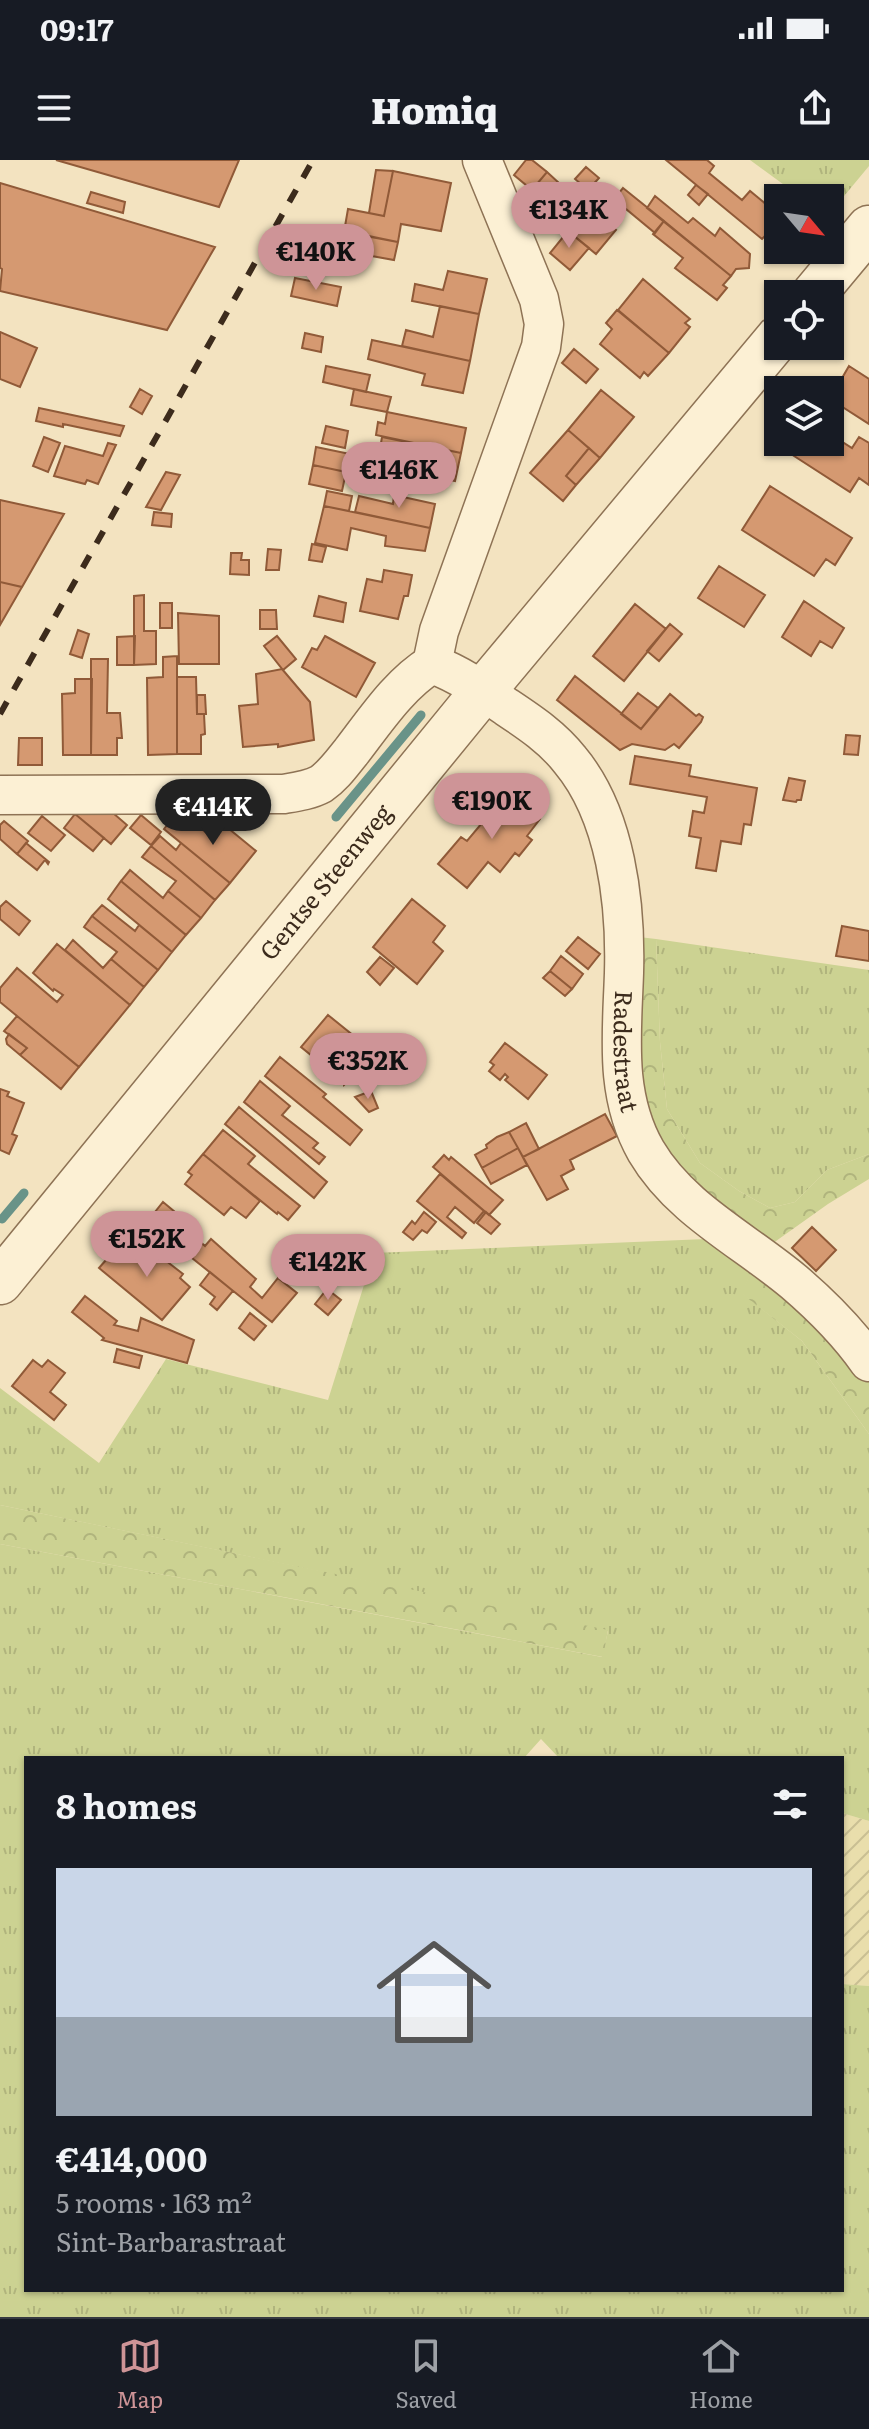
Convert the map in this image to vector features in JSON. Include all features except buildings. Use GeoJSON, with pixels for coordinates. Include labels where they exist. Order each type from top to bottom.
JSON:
{"type":"FeatureCollection","features":[{"type":"Feature","properties":{"kind":"street"},"geometry":{"type":"LineString","coordinates":[[0,795],[284,794],[303,791],[320,784],[337,768],[392,701],[419,672],[432,664],[439,631],[541,347],[544,324],[539,299],[482,160]]}},
{"type":"Feature","properties":{"kind":"street"},"geometry":{"type":"LineString","coordinates":[[826,280],[868,230]]}},
{"type":"Feature","properties":{"kind":"street","name":"Gentse Steenweg"},"geometry":{"type":"LineString","coordinates":[[0,1282],[483,691],[764,355]]}},
{"type":"Feature","properties":{"kind":"street","name":"Radestraat"},"geometry":{"type":"LineString","coordinates":[[432,664],[453,672],[543,732],[572,761],[603,816],[619,881],[623,939],[622,1060],[626,1105],[646,1150],[672,1187],[794,1282],[840,1326],[869,1362]]}},
{"type":"Feature","properties":{"kind":"shaded area"},"geometry":{"type":"Polygon","coordinates":[[[844,1814],[869,1821],[869,1986],[844,1984],[844,1814]]]}},
{"type":"Feature","properties":{"kind":"green space"},"geometry":{"type":"Polygon","coordinates":[[[750,160],[869,160],[869,166],[844,196],[844,184],[783,184],[750,160]]]}},
{"type":"Feature","properties":{"kind":"green space"},"geometry":{"type":"Polygon","coordinates":[[[639,937],[656,939],[660,1042],[667,1109],[700,1163],[739,1191],[770,1208],[795,1202],[827,1170],[869,1154],[869,1179],[769,1246],[721,1214],[658,1144],[643,1105],[639,937]]]}},
{"type":"Feature","properties":{"kind":"green space"},"geometry":{"type":"Polygon","coordinates":[[[656,939],[869,970],[869,1154],[827,1170],[795,1202],[770,1208],[739,1191],[700,1163],[667,1109],[660,1042],[656,939]]]}},
{"type":"Feature","properties":{"kind":"green space"},"geometry":{"type":"Polygon","coordinates":[[[706,1239],[755,1264],[742,1293],[802,1341],[869,1434],[869,1821],[844,1814],[844,1756],[557,1756],[541,1739],[526,1756],[24,1756],[24,2292],[844,2292],[844,1984],[869,1986],[869,2317],[0,2317],[0,1544],[602,1657],[608,1631],[0,1505],[0,1388],[99,1463],[166,1359],[328,1400],[374,1253],[706,1239]]]}},
{"type":"Feature","properties":{"kind":"green space"},"geometry":{"type":"Polygon","coordinates":[[[755,1264],[869,1376],[869,1434],[802,1341],[741,1293],[755,1264]]]}},
{"type":"Feature","properties":{"kind":"green space"},"geometry":{"type":"Polygon","coordinates":[[[0,1505],[608,1630],[603,1657],[0,1544],[0,1505]]]}},
{"type":"Feature","properties":{"kind":"waterway"},"geometry":{"type":"LineString","coordinates":[[336,817],[421,715]]}},
{"type":"Feature","properties":{"kind":"waterway"},"geometry":{"type":"LineString","coordinates":[[2,1219],[24,1193]]}},
{"type":"Feature","properties":{"kind":"railway"},"geometry":{"type":"LineString","coordinates":[[0,714],[313,160]]}}]}
